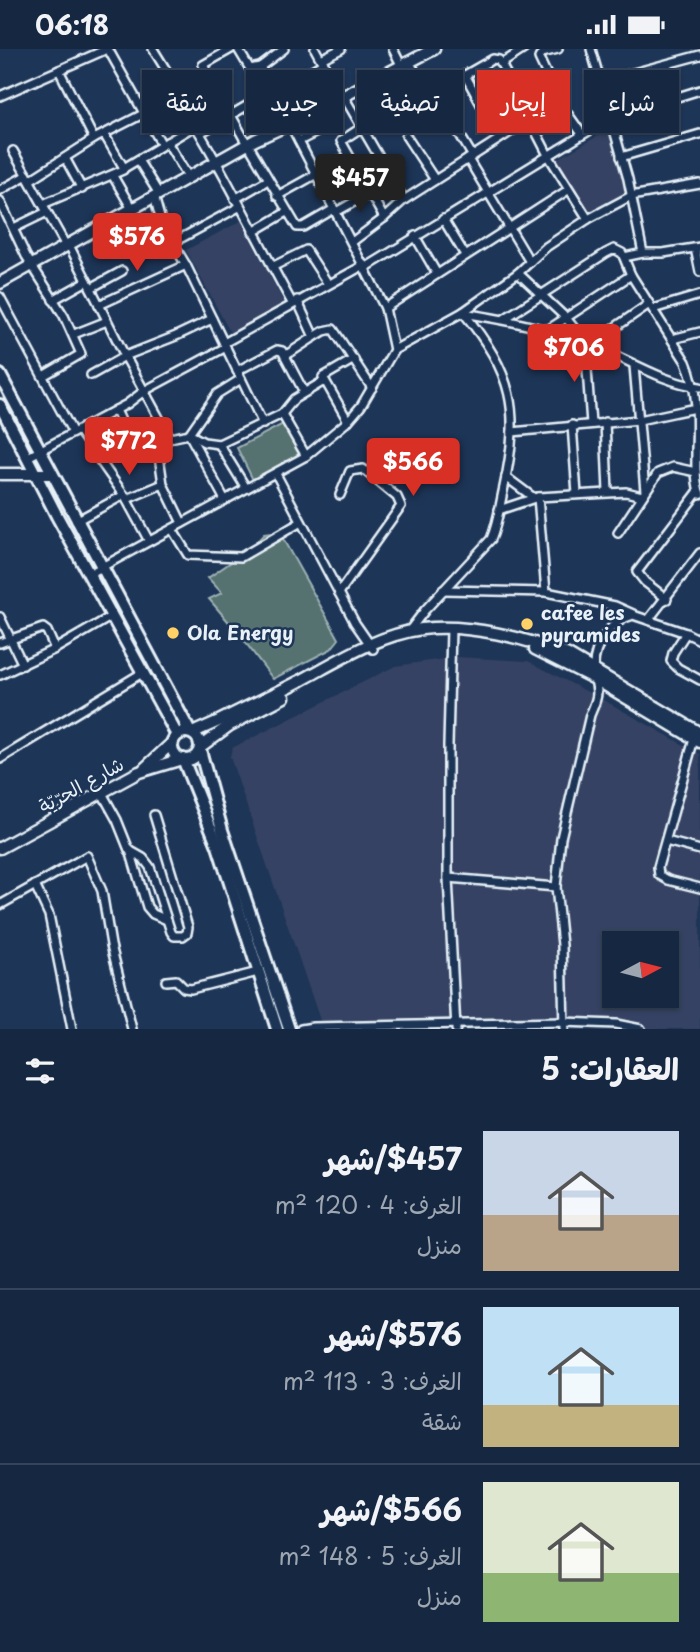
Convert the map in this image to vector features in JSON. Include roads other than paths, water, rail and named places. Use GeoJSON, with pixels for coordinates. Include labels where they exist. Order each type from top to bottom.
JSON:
{"type":"FeatureCollection","features":[{"type":"Feature","properties":{"kind":"main road"},"geometry":{"type":"LineString","coordinates":[[343,95],[434,49]]}},
{"type":"Feature","properties":{"kind":"main road"},"geometry":{"type":"LineString","coordinates":[[0,283],[271,133]]}},
{"type":"Feature","properties":{"kind":"main road"},"geometry":{"type":"LineString","coordinates":[[0,375],[101,567],[191,732],[198,739],[222,830],[289,1029]]}},
{"type":"Feature","properties":{"kind":"main road"},"geometry":{"type":"LineString","coordinates":[[0,405],[175,738],[173,750],[183,759],[218,846],[277,1029]]}},
{"type":"Feature","properties":{"kind":"main road"},"geometry":{"type":"LineString","coordinates":[[0,474],[52,474]]}},
{"type":"Feature","properties":{"kind":"main road"},"geometry":{"type":"LineString","coordinates":[[175,738],[219,722],[409,631],[451,631],[528,647],[594,675],[698,738]]}},
{"type":"Feature","properties":{"kind":"main road"},"geometry":{"type":"LineString","coordinates":[[183,759],[191,759],[200,748],[230,725],[371,647],[451,631]]}},
{"type":"Feature","properties":{"kind":"main road","name":"شارع الحرّيّة"},"geometry":{"type":"LineString","coordinates":[[141,772],[175,738]]}},
{"type":"Feature","properties":{"kind":"main road","name":"شارع الحرّيّة"},"geometry":{"type":"LineString","coordinates":[[0,848],[141,772],[183,759]]}},
{"type":"Feature","properties":{"kind":"street"},"geometry":{"type":"LineString","coordinates":[[0,96],[107,49],[142,108]]}},
{"type":"Feature","properties":{"kind":"street"},"geometry":{"type":"LineString","coordinates":[[153,49],[166,70]]}},
{"type":"Feature","properties":{"kind":"street"},"geometry":{"type":"LineString","coordinates":[[206,70],[203,65],[231,49]]}},
{"type":"Feature","properties":{"kind":"street"},"geometry":{"type":"LineString","coordinates":[[239,49],[249,68],[260,67],[282,50]]}},
{"type":"Feature","properties":{"kind":"street"},"geometry":{"type":"LineString","coordinates":[[315,49],[327,70]]}},
{"type":"Feature","properties":{"kind":"street"},"geometry":{"type":"LineString","coordinates":[[308,70],[341,49]]}},
{"type":"Feature","properties":{"kind":"street"},"geometry":{"type":"LineString","coordinates":[[393,49],[411,70]]}},
{"type":"Feature","properties":{"kind":"street"},"geometry":{"type":"LineString","coordinates":[[501,64],[524,49]]}},
{"type":"Feature","properties":{"kind":"street"},"geometry":{"type":"LineString","coordinates":[[28,457],[116,410],[294,302],[365,267],[582,134],[564,110],[539,58],[542,53],[558,49]]}},
{"type":"Feature","properties":{"kind":"street"},"geometry":{"type":"LineString","coordinates":[[591,49],[597,70]]}},
{"type":"Feature","properties":{"kind":"street"},"geometry":{"type":"LineString","coordinates":[[641,70],[695,54]]}},
{"type":"Feature","properties":{"kind":"street"},"geometry":{"type":"LineString","coordinates":[[463,76],[497,58],[504,70]]}},
{"type":"Feature","properties":{"kind":"street"},"geometry":{"type":"LineString","coordinates":[[59,69],[94,139]]}},
{"type":"Feature","properties":{"kind":"street"},"geometry":{"type":"LineString","coordinates":[[466,75],[499,137]]}},
{"type":"Feature","properties":{"kind":"street"},"geometry":{"type":"LineString","coordinates":[[679,97],[700,90]]}},
{"type":"Feature","properties":{"kind":"street"},"geometry":{"type":"LineString","coordinates":[[343,97],[357,118]]}},
{"type":"Feature","properties":{"kind":"street"},"geometry":{"type":"LineString","coordinates":[[232,117],[297,227],[302,228],[370,193]]}},
{"type":"Feature","properties":{"kind":"street"},"geometry":{"type":"LineString","coordinates":[[0,190],[65,158],[94,139],[142,118]]}},
{"type":"Feature","properties":{"kind":"street"},"geometry":{"type":"LineString","coordinates":[[357,131],[341,141],[384,218]]}},
{"type":"Feature","properties":{"kind":"street"},"geometry":{"type":"LineString","coordinates":[[157,133],[189,178]]}},
{"type":"Feature","properties":{"kind":"street"},"geometry":{"type":"LineString","coordinates":[[14,228],[45,208],[113,176],[183,133]]}},
{"type":"Feature","properties":{"kind":"street"},"geometry":{"type":"LineString","coordinates":[[201,133],[272,267],[314,337]]}},
{"type":"Feature","properties":{"kind":"street"},"geometry":{"type":"LineString","coordinates":[[295,133],[385,308],[394,350]]}},
{"type":"Feature","properties":{"kind":"street"},"geometry":{"type":"LineString","coordinates":[[299,141],[315,133]]}},
{"type":"Feature","properties":{"kind":"street"},"geometry":{"type":"LineString","coordinates":[[366,133],[404,200]]}},
{"type":"Feature","properties":{"kind":"street"},"geometry":{"type":"LineString","coordinates":[[457,133],[487,192],[530,262]]}},
{"type":"Feature","properties":{"kind":"street"},"geometry":{"type":"LineString","coordinates":[[352,242],[404,200],[506,133]]}},
{"type":"Feature","properties":{"kind":"street"},"geometry":{"type":"LineString","coordinates":[[536,133],[568,190],[588,219]]}},
{"type":"Feature","properties":{"kind":"street"},"geometry":{"type":"LineString","coordinates":[[614,133],[643,253]]}},
{"type":"Feature","properties":{"kind":"street"},"geometry":{"type":"LineString","coordinates":[[104,134],[124,167]]}},
{"type":"Feature","properties":{"kind":"street"},"geometry":{"type":"LineString","coordinates":[[621,157],[700,134]]}},
{"type":"Feature","properties":{"kind":"street"},"geometry":{"type":"LineString","coordinates":[[405,136],[435,180]]}},
{"type":"Feature","properties":{"kind":"street"},"geometry":{"type":"LineString","coordinates":[[13,151],[89,285],[170,437]]}},
{"type":"Feature","properties":{"kind":"street"},"geometry":{"type":"LineString","coordinates":[[277,196],[349,156]]}},
{"type":"Feature","properties":{"kind":"street"},"geometry":{"type":"LineString","coordinates":[[65,158],[82,189]]}},
{"type":"Feature","properties":{"kind":"street"},"geometry":{"type":"LineString","coordinates":[[138,160],[156,195],[162,225],[186,265],[263,424]]}},
{"type":"Feature","properties":{"kind":"street"},"geometry":{"type":"LineString","coordinates":[[113,176],[132,209]]}},
{"type":"Feature","properties":{"kind":"street"},"geometry":{"type":"LineString","coordinates":[[174,242],[237,203],[268,180]]}},
{"type":"Feature","properties":{"kind":"street"},"geometry":{"type":"LineString","coordinates":[[89,575],[306,457],[348,421],[372,388],[394,350],[463,313],[517,273],[546,247],[588,219],[631,196],[700,184]]}},
{"type":"Feature","properties":{"kind":"street"},"geometry":{"type":"LineString","coordinates":[[385,308],[568,190]]}},
{"type":"Feature","properties":{"kind":"street"},"geometry":{"type":"LineString","coordinates":[[0,201],[4,217],[14,228],[32,265],[74,334],[81,355],[43,376]]}},
{"type":"Feature","properties":{"kind":"street"},"geometry":{"type":"LineString","coordinates":[[253,232],[287,212]]}},
{"type":"Feature","properties":{"kind":"street"},"geometry":{"type":"LineString","coordinates":[[122,216],[162,225]]}},
{"type":"Feature","properties":{"kind":"street"},"geometry":{"type":"LineString","coordinates":[[443,219],[466,255]]}},
{"type":"Feature","properties":{"kind":"street"},"geometry":{"type":"LineString","coordinates":[[415,236],[437,274]]}},
{"type":"Feature","properties":{"kind":"street"},"geometry":{"type":"LineString","coordinates":[[624,257],[698,247],[700,272]]}},
{"type":"Feature","properties":{"kind":"street"},"geometry":{"type":"LineString","coordinates":[[272,267],[307,250],[328,284]]}},
{"type":"Feature","properties":{"kind":"street"},"geometry":{"type":"LineString","coordinates":[[504,319],[611,250],[618,251],[624,257],[631,275],[651,307],[696,374],[696,471],[699,493],[637,572],[667,599]]}},
{"type":"Feature","properties":{"kind":"street"},"geometry":{"type":"LineString","coordinates":[[99,305],[186,265]]}},
{"type":"Feature","properties":{"kind":"street"},"geometry":{"type":"LineString","coordinates":[[53,300],[122,271]]}},
{"type":"Feature","properties":{"kind":"street"},"geometry":{"type":"LineString","coordinates":[[517,273],[566,318],[588,343],[591,424]]}},
{"type":"Feature","properties":{"kind":"street"},"geometry":{"type":"LineString","coordinates":[[550,329],[631,275]]}},
{"type":"Feature","properties":{"kind":"street"},"geometry":{"type":"LineString","coordinates":[[588,343],[651,307],[700,295]]}},
{"type":"Feature","properties":{"kind":"street"},"geometry":{"type":"LineString","coordinates":[[0,297],[76,432],[125,497],[149,541]]}},
{"type":"Feature","properties":{"kind":"street"},"geometry":{"type":"LineString","coordinates":[[463,313],[550,329],[588,343],[660,377],[697,386]]}},
{"type":"Feature","properties":{"kind":"street"},"geometry":{"type":"LineString","coordinates":[[409,631],[415,621],[491,539],[506,477],[512,432],[512,407],[508,385],[490,349],[463,313]]}},
{"type":"Feature","properties":{"kind":"street"},"geometry":{"type":"LineString","coordinates":[[91,376],[125,356],[212,319]]}},
{"type":"Feature","properties":{"kind":"street"},"geometry":{"type":"LineString","coordinates":[[74,334],[107,321]]}},
{"type":"Feature","properties":{"kind":"street"},"geometry":{"type":"LineString","coordinates":[[285,356],[324,331],[334,329],[372,388]]}},
{"type":"Feature","properties":{"kind":"street"},"geometry":{"type":"LineString","coordinates":[[672,339],[700,332]]}},
{"type":"Feature","properties":{"kind":"street"},"geometry":{"type":"LineString","coordinates":[[237,371],[281,350],[304,392]]}},
{"type":"Feature","properties":{"kind":"street"},"geometry":{"type":"LineString","coordinates":[[348,421],[324,381],[324,376],[354,359]]}},
{"type":"Feature","properties":{"kind":"street"},"geometry":{"type":"LineString","coordinates":[[634,366],[643,493]]}},
{"type":"Feature","properties":{"kind":"street"},"geometry":{"type":"LineString","coordinates":[[189,434],[217,394],[241,379]]}},
{"type":"Feature","properties":{"kind":"street"},"geometry":{"type":"LineString","coordinates":[[182,523],[163,484],[158,449],[170,437],[189,434],[204,442],[219,445],[282,414],[291,401],[324,381]]}},
{"type":"Feature","properties":{"kind":"street"},"geometry":{"type":"LineString","coordinates":[[512,432],[639,420],[696,408]]}},
{"type":"Feature","properties":{"kind":"street"},"geometry":{"type":"LineString","coordinates":[[94,453],[127,434],[116,410]]}},
{"type":"Feature","properties":{"kind":"street"},"geometry":{"type":"LineString","coordinates":[[282,414],[306,457]]}},
{"type":"Feature","properties":{"kind":"street"},"geometry":{"type":"LineString","coordinates":[[605,422],[608,492]]}},
{"type":"Feature","properties":{"kind":"street"},"geometry":{"type":"LineString","coordinates":[[572,425],[577,494]]}},
{"type":"Feature","properties":{"kind":"street"},"geometry":{"type":"LineString","coordinates":[[189,434],[225,500]]}},
{"type":"Feature","properties":{"kind":"street"},"geometry":{"type":"LineString","coordinates":[[219,445],[246,488]]}},
{"type":"Feature","properties":{"kind":"street"},"geometry":{"type":"LineString","coordinates":[[618,533],[659,473],[668,468],[696,471]]}},
{"type":"Feature","properties":{"kind":"street"},"geometry":{"type":"LineString","coordinates":[[339,593],[401,506],[397,497],[363,469],[350,471],[340,495]]}},
{"type":"Feature","properties":{"kind":"street"},"geometry":{"type":"LineString","coordinates":[[276,474],[371,647]]}},
{"type":"Feature","properties":{"kind":"street"},"geometry":{"type":"LineString","coordinates":[[506,477],[536,497]]}},
{"type":"Feature","properties":{"kind":"street"},"geometry":{"type":"LineString","coordinates":[[76,521],[125,497],[163,484]]}},
{"type":"Feature","properties":{"kind":"street"},"geometry":{"type":"LineString","coordinates":[[499,510],[536,497],[608,492],[643,493]]}},
{"type":"Feature","properties":{"kind":"street"},"geometry":{"type":"LineString","coordinates":[[536,497],[546,592]]}},
{"type":"Feature","properties":{"kind":"street"},"geometry":{"type":"LineString","coordinates":[[172,529],[188,555],[208,554],[233,558],[249,554],[301,522]]}},
{"type":"Feature","properties":{"kind":"street"},"geometry":{"type":"LineString","coordinates":[[649,619],[700,553]]}},
{"type":"Feature","properties":{"kind":"street"},"geometry":{"type":"LineString","coordinates":[[443,590],[546,592],[615,606],[633,615],[686,632],[700,640]]}},
{"type":"Feature","properties":{"kind":"street"},"geometry":{"type":"LineString","coordinates":[[564,1025],[563,971],[556,887],[561,838],[597,695],[594,675],[596,651],[607,633],[620,620],[633,615]]}},
{"type":"Feature","properties":{"kind":"street"},"geometry":{"type":"LineString","coordinates":[[0,675],[55,649],[112,616]]}},
{"type":"Feature","properties":{"kind":"street"},"geometry":{"type":"LineString","coordinates":[[0,617],[23,665]]}},
{"type":"Feature","properties":{"kind":"street"},"geometry":{"type":"LineString","coordinates":[[0,643],[45,628],[55,649]]}},
{"type":"Feature","properties":{"kind":"street"},"geometry":{"type":"LineString","coordinates":[[451,631],[448,878],[456,1027]]}},
{"type":"Feature","properties":{"kind":"street"},"geometry":{"type":"LineString","coordinates":[[686,632],[671,661],[700,680]]}},
{"type":"Feature","properties":{"kind":"street"},"geometry":{"type":"LineString","coordinates":[[0,759],[142,673]]}},
{"type":"Feature","properties":{"kind":"street"},"geometry":{"type":"LineString","coordinates":[[698,738],[685,763],[658,867],[660,875],[668,880],[700,888]]}},
{"type":"Feature","properties":{"kind":"street"},"geometry":{"type":"LineString","coordinates":[[102,793],[117,820],[148,907],[153,914],[167,920]]}},
{"type":"Feature","properties":{"kind":"street"},"geometry":{"type":"LineString","coordinates":[[129,850],[143,858],[150,867],[173,935],[186,935],[188,927],[154,815]]}},
{"type":"Feature","properties":{"kind":"street"},"geometry":{"type":"LineString","coordinates":[[666,841],[700,850]]}},
{"type":"Feature","properties":{"kind":"street"},"geometry":{"type":"LineString","coordinates":[[0,905],[85,855],[88,856],[102,891],[111,945],[132,1029]]}},
{"type":"Feature","properties":{"kind":"street"},"geometry":{"type":"LineString","coordinates":[[448,878],[556,887]]}},
{"type":"Feature","properties":{"kind":"street"},"geometry":{"type":"LineString","coordinates":[[35,885],[49,915],[72,1029]]}},
{"type":"Feature","properties":{"kind":"street"},"geometry":{"type":"LineString","coordinates":[[166,981],[176,980],[184,988],[191,989],[258,972]]}},
{"type":"Feature","properties":{"kind":"street"},"geometry":{"type":"LineString","coordinates":[[301,1029],[616,1024],[641,1029]]}},
{"type":"Feature","properties":{"kind":"place","name":"cafee les pyramides"},"geometry":{"type":"Point","coordinates":[527,624]}},
{"type":"Feature","properties":{"kind":"place","name":"Ola Energy"},"geometry":{"type":"Point","coordinates":[173,633]}}]}
